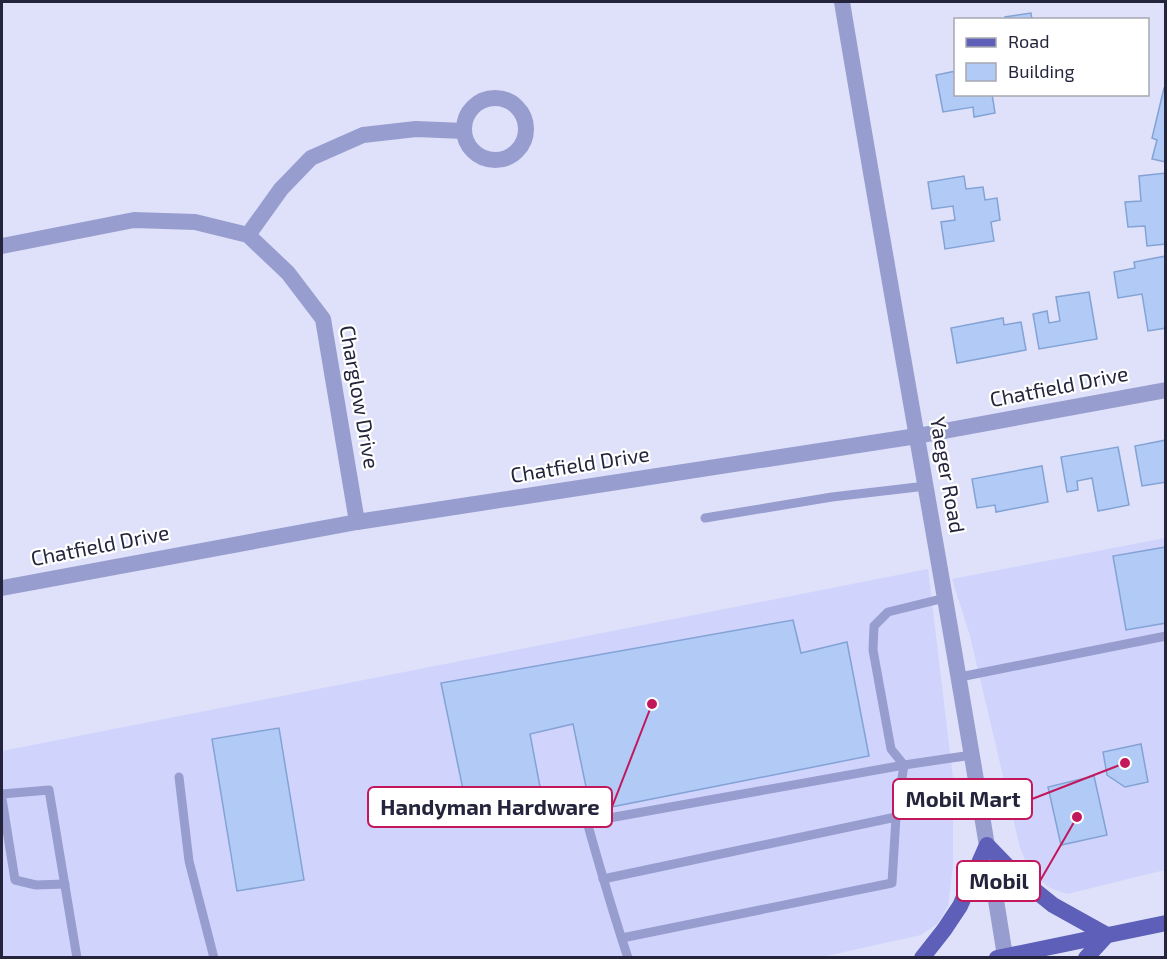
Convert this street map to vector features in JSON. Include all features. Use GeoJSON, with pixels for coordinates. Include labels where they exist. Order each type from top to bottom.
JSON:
{"type":"FeatureCollection","features":[{"type":"Feature","properties":{"kind":"main road"},"geometry":{"type":"LineString","coordinates":[[922,957],[960,906],[987,845],[1017,876],[1053,905],[1107,935]]}},
{"type":"Feature","properties":{"kind":"main road"},"geometry":{"type":"LineString","coordinates":[[1002,957],[1166,923]]}},
{"type":"Feature","properties":{"kind":"main road"},"geometry":{"type":"LineString","coordinates":[[1086,957],[1107,935]]}},
{"type":"Feature","properties":{"kind":"street","name":"Yaeger Road"},"geometry":{"type":"LineString","coordinates":[[842,2],[960,677],[1002,957]]}},
{"type":"Feature","properties":{"kind":"street"},"geometry":{"type":"LineString","coordinates":[[248,235],[281,189],[311,158],[363,135],[416,129],[464,131]]}},
{"type":"Feature","properties":{"kind":"street","name":"Charglow Drive"},"geometry":{"type":"LineString","coordinates":[[2,246],[134,220],[195,222],[248,235],[288,273],[323,319],[357,522]]}},
{"type":"Feature","properties":{"kind":"street","name":"Chatfield Drive"},"geometry":{"type":"LineString","coordinates":[[2,588],[357,522],[917,436],[1166,390]]}},
{"type":"Feature","properties":{"kind":"lane"},"geometry":{"type":"LineString","coordinates":[[705,518],[832,497],[926,486]]}},
{"type":"Feature","properties":{"kind":"lane"},"geometry":{"type":"LineString","coordinates":[[622,938],[892,883],[896,817],[904,765],[891,749],[873,650],[874,626],[888,612],[945,598]]}},
{"type":"Feature","properties":{"kind":"lane"},"geometry":{"type":"LineString","coordinates":[[960,677],[1166,636]]}},
{"type":"Feature","properties":{"kind":"lane"},"geometry":{"type":"LineString","coordinates":[[628,957],[586,822],[972,755]]}},
{"type":"Feature","properties":{"kind":"lane"},"geometry":{"type":"LineString","coordinates":[[179,777],[189,861],[214,957]]}},
{"type":"Feature","properties":{"kind":"lane"},"geometry":{"type":"LineString","coordinates":[[2,794],[49,790],[77,957]]}},
{"type":"Feature","properties":{"kind":"lane"},"geometry":{"type":"LineString","coordinates":[[2,798],[15,880],[36,885],[65,884]]}},
{"type":"Feature","properties":{"kind":"lane"},"geometry":{"type":"LineString","coordinates":[[603,879],[896,817]]}},
{"type":"Feature","properties":{"kind":"shaded area"},"geometry":{"type":"Polygon","coordinates":[[[1165,538],[1165,870],[1067,894],[1050,888],[1031,873],[1020,848],[970,636],[952,579],[1165,538]]]}},
{"type":"Feature","properties":{"kind":"shaded area"},"geometry":{"type":"Polygon","coordinates":[[[928,569],[953,778],[953,866],[948,906],[937,924],[921,935],[817,958],[2,958],[2,751],[928,569]]]}},
{"type":"Feature","properties":{"kind":"building"},"geometry":{"type":"Polygon","coordinates":[[[1031,13],[1032,18],[1005,18],[1031,13]]]}},
{"type":"Feature","properties":{"kind":"building"},"geometry":{"type":"Polygon","coordinates":[[[954,71],[954,96],[992,96],[995,113],[974,117],[973,107],[943,112],[936,75],[954,71]]]}},
{"type":"Feature","properties":{"kind":"building"},"geometry":{"type":"Polygon","coordinates":[[[1164,88],[1166,88],[1166,162],[1152,159],[1157,140],[1152,138],[1164,88]]]}},
{"type":"Feature","properties":{"kind":"building"},"geometry":{"type":"Polygon","coordinates":[[[1166,173],[1166,244],[1147,246],[1145,226],[1128,227],[1125,202],[1141,201],[1139,176],[1166,173]]]}},
{"type":"Feature","properties":{"kind":"building"},"geometry":{"type":"Polygon","coordinates":[[[964,176],[966,189],[983,187],[985,200],[997,198],[1000,220],[991,222],[994,241],[945,249],[941,222],[955,220],[953,206],[932,209],[928,182],[964,176]]]}},
{"type":"Feature","properties":{"kind":"building"},"geometry":{"type":"Polygon","coordinates":[[[1166,256],[1166,328],[1148,331],[1142,294],[1118,298],[1114,272],[1135,268],[1134,262],[1166,256]]]}},
{"type":"Feature","properties":{"kind":"building"},"geometry":{"type":"Polygon","coordinates":[[[1089,292],[1097,339],[1039,349],[1033,314],[1047,311],[1049,323],[1060,321],[1056,297],[1089,292]]]}},
{"type":"Feature","properties":{"kind":"building"},"geometry":{"type":"Polygon","coordinates":[[[1003,318],[1004,325],[1021,322],[1026,350],[957,363],[951,328],[1003,318]]]}},
{"type":"Feature","properties":{"kind":"building"},"geometry":{"type":"Polygon","coordinates":[[[1166,440],[1166,482],[1142,486],[1135,446],[1166,440]]]}},
{"type":"Feature","properties":{"kind":"building"},"geometry":{"type":"Polygon","coordinates":[[[1118,447],[1129,505],[1098,511],[1092,478],[1077,481],[1078,490],[1067,492],[1061,457],[1118,447]]]}},
{"type":"Feature","properties":{"kind":"building"},"geometry":{"type":"Polygon","coordinates":[[[1042,466],[1048,502],[996,512],[995,505],[977,508],[972,479],[1042,466]]]}},
{"type":"Feature","properties":{"kind":"building"},"geometry":{"type":"Polygon","coordinates":[[[1166,547],[1166,623],[1126,630],[1113,556],[1166,547]]]}},
{"type":"Feature","properties":{"kind":"building"},"geometry":{"type":"Polygon","coordinates":[[[793,620],[801,653],[847,642],[869,756],[591,811],[573,724],[530,734],[541,792],[466,804],[441,683],[793,620]]]}},
{"type":"Feature","properties":{"kind":"building"},"geometry":{"type":"Polygon","coordinates":[[[279,728],[304,880],[237,891],[212,739],[279,728]]]}},
{"type":"Feature","properties":{"kind":"building"},"geometry":{"type":"Polygon","coordinates":[[[1141,744],[1148,782],[1125,787],[1107,775],[1103,752],[1141,744]]]}},
{"type":"Feature","properties":{"kind":"building"},"geometry":{"type":"Polygon","coordinates":[[[1094,776],[1107,835],[1061,845],[1048,787],[1094,776]]]}},
{"type":"Feature","properties":{"kind":"place","name":"Handyman Hardware"},"geometry":{"type":"Point","coordinates":[652,704]}},
{"type":"Feature","properties":{"kind":"place","name":"Mobil Mart"},"geometry":{"type":"Point","coordinates":[1125,763]}},
{"type":"Feature","properties":{"kind":"place","name":"Mobil"},"geometry":{"type":"Point","coordinates":[1077,817]}}]}
